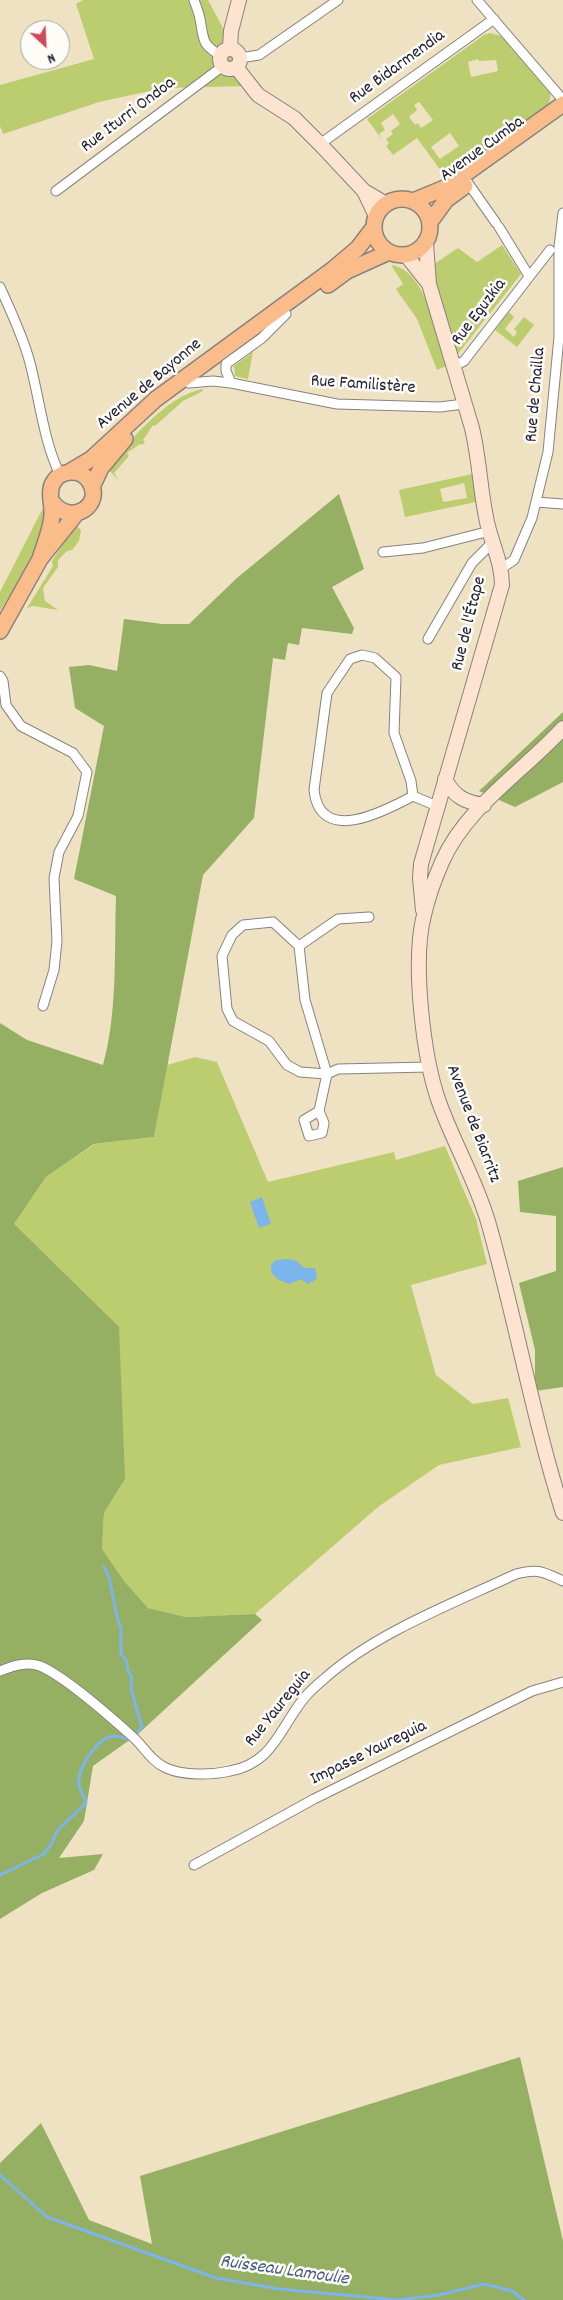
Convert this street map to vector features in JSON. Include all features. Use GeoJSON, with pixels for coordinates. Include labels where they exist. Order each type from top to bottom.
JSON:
{"type":"FeatureCollection","features":[{"type":"Feature","properties":{"kind":"main road","name":"Avenue Cumba"},"geometry":{"type":"LineString","coordinates":[[417,203],[447,187],[563,104]]}},
{"type":"Feature","properties":{"kind":"main road","name":"Avenue Cumba"},"geometry":{"type":"LineString","coordinates":[[430,222],[446,200],[563,115]]}},
{"type":"Feature","properties":{"kind":"main road","name":"Avenue Cumba"},"geometry":{"type":"LineString","coordinates":[[417,203],[451,190],[502,153],[513,140]]}},
{"type":"Feature","properties":{"kind":"main road"},"geometry":{"type":"LineString","coordinates":[[398,199],[417,203],[427,213],[430,222],[431,229],[426,242],[413,253],[406,255],[387,250],[376,235],[375,222],[386,204],[398,199]]}},
{"type":"Feature","properties":{"kind":"main road","name":"Avenue de Bayonne"},"geometry":{"type":"LineString","coordinates":[[66,473],[92,459],[156,399],[332,270],[358,248],[375,222]]}},
{"type":"Feature","properties":{"kind":"main road","name":"Avenue de Bayonne"},"geometry":{"type":"LineString","coordinates":[[92,487],[101,468],[127,436],[156,409],[189,383],[210,376],[286,314],[300,305],[304,296],[341,269],[362,257],[387,250]]}},
{"type":"Feature","properties":{"kind":"main road"},"geometry":{"type":"LineString","coordinates":[[0,631],[40,559],[76,514],[90,504],[93,496],[92,487],[84,476],[66,473],[51,488],[53,503],[51,524],[40,559]]}},
{"type":"Feature","properties":{"kind":"main road"},"geometry":{"type":"LineString","coordinates":[[53,503],[63,512],[76,514]]}},
{"type":"Feature","properties":{"kind":"street"},"geometry":{"type":"LineString","coordinates":[[194,0],[200,17],[201,36],[205,44],[230,59],[258,95],[294,118],[364,191],[386,204]]}},
{"type":"Feature","properties":{"kind":"street"},"geometry":{"type":"LineString","coordinates":[[230,59],[231,31],[239,0]]}},
{"type":"Feature","properties":{"kind":"street"},"geometry":{"type":"LineString","coordinates":[[230,59],[259,55],[338,0]]}},
{"type":"Feature","properties":{"kind":"street"},"geometry":{"type":"LineString","coordinates":[[477,0],[563,100]]}},
{"type":"Feature","properties":{"kind":"street","name":"Rue Bidarmendia"},"geometry":{"type":"LineString","coordinates":[[320,144],[494,19]]}},
{"type":"Feature","properties":{"kind":"street","name":"Rue Iturri Ondoa"},"geometry":{"type":"LineString","coordinates":[[56,191],[230,59]]}},
{"type":"Feature","properties":{"kind":"street","name":"Rue Eguzkia"},"geometry":{"type":"LineString","coordinates":[[468,184],[497,225],[529,276]]}},
{"type":"Feature","properties":{"kind":"street"},"geometry":{"type":"LineString","coordinates":[[364,191],[375,222]]}},
{"type":"Feature","properties":{"kind":"street","name":"Rue de Chailla"},"geometry":{"type":"LineString","coordinates":[[502,568],[514,560],[532,518],[548,452],[561,337],[559,247],[563,212]]}},
{"type":"Feature","properties":{"kind":"street"},"geometry":{"type":"LineString","coordinates":[[426,242],[429,284]]}},
{"type":"Feature","properties":{"kind":"street","name":"Rue Eguzkia"},"geometry":{"type":"LineString","coordinates":[[454,366],[464,360],[550,250]]}},
{"type":"Feature","properties":{"kind":"street"},"geometry":{"type":"LineString","coordinates":[[406,255],[429,284]]}},
{"type":"Feature","properties":{"kind":"street","name":"Rue de l'Étape"},"geometry":{"type":"LineString","coordinates":[[424,916],[420,878],[437,806],[502,585],[502,568],[486,518],[477,451],[429,284]]}},
{"type":"Feature","properties":{"kind":"street"},"geometry":{"type":"LineString","coordinates":[[0,287],[20,332],[36,386],[43,428],[66,473]]}},
{"type":"Feature","properties":{"kind":"street","name":"Avenue de Bayonne"},"geometry":{"type":"LineString","coordinates":[[231,383],[226,371],[226,364],[262,338],[286,314]]}},
{"type":"Feature","properties":{"kind":"street","name":"Avenue de Bayonne"},"geometry":{"type":"LineString","coordinates":[[210,376],[205,367],[238,342],[254,326]]}},
{"type":"Feature","properties":{"kind":"street","name":"Rue Familistère"},"geometry":{"type":"LineString","coordinates":[[210,376],[231,383],[337,404],[431,407],[464,404]]}},
{"type":"Feature","properties":{"kind":"street"},"geometry":{"type":"LineString","coordinates":[[536,502],[563,504]]}},
{"type":"Feature","properties":{"kind":"street"},"geometry":{"type":"LineString","coordinates":[[383,552],[422,548],[491,536]]}},
{"type":"Feature","properties":{"kind":"street"},"geometry":{"type":"LineString","coordinates":[[428,639],[472,563],[491,536]]}},
{"type":"Feature","properties":{"kind":"street"},"geometry":{"type":"LineString","coordinates":[[413,796],[411,781],[394,733],[396,677],[375,658],[362,655],[350,659],[327,693],[314,790],[315,801],[326,815],[345,820],[368,818],[413,796],[437,806]]}},
{"type":"Feature","properties":{"kind":"street"},"geometry":{"type":"LineString","coordinates":[[0,676],[3,681],[6,705],[21,726],[73,753],[87,772],[78,816],[59,852],[54,878],[57,941],[54,970],[43,1006]]}},
{"type":"Feature","properties":{"kind":"street","name":"Avenue de Biarritz"},"geometry":{"type":"LineString","coordinates":[[563,728],[484,805],[466,825],[443,860],[424,916],[420,973],[429,1067],[439,1102],[478,1193],[489,1225],[528,1392],[563,1513]]}},
{"type":"Feature","properties":{"kind":"street"},"geometry":{"type":"LineString","coordinates":[[445,779],[458,797],[468,802],[484,805]]}},
{"type":"Feature","properties":{"kind":"street"},"geometry":{"type":"LineString","coordinates":[[299,946],[338,919],[370,917]]}},
{"type":"Feature","properties":{"kind":"street"},"geometry":{"type":"LineString","coordinates":[[319,1110],[326,1074],[305,1000],[299,946],[272,922],[243,925],[232,935],[222,956],[227,1009],[233,1021],[269,1041],[287,1064],[300,1072],[326,1074],[338,1070],[429,1067]]}},
{"type":"Feature","properties":{"kind":"street","name":"Rue Yaureguia"},"geometry":{"type":"LineString","coordinates":[[0,1671],[19,1664],[40,1666],[67,1684],[135,1739],[150,1757],[167,1768],[186,1772],[229,1772],[245,1768],[258,1761],[281,1735],[305,1697],[325,1678],[372,1644],[516,1574],[532,1570],[542,1571],[563,1581]]}},
{"type":"Feature","properties":{"kind":"street","name":"Impasse Yaureguia"},"geometry":{"type":"LineString","coordinates":[[194,1865],[314,1799],[532,1691],[563,1682]]}},
{"type":"Feature","properties":{"kind":"green space"},"geometry":{"type":"Polygon","coordinates":[[[83,0],[208,0],[254,86],[164,88],[99,102],[3,134],[0,126],[0,85],[54,70],[70,70],[70,66],[94,59],[76,4],[83,0]]]}},
{"type":"Feature","properties":{"kind":"green space"},"geometry":{"type":"Polygon","coordinates":[[[490,33],[501,36],[551,92],[549,104],[447,179],[417,138],[393,155],[386,146],[389,143],[386,139],[393,134],[391,131],[400,124],[393,114],[381,123],[385,130],[379,134],[383,141],[367,119],[484,35],[490,33]],[[478,59],[468,62],[471,77],[498,71],[496,60],[479,61],[478,59]],[[419,102],[414,105],[417,110],[409,117],[415,125],[418,123],[421,128],[433,120],[419,102]],[[450,133],[431,147],[440,159],[459,146],[450,133]]]}},
{"type":"Feature","properties":{"kind":"green space"},"geometry":{"type":"Polygon","coordinates":[[[502,245],[521,274],[457,355],[433,279],[431,266],[458,248],[477,262],[502,245]]]}},
{"type":"Feature","properties":{"kind":"green space"},"geometry":{"type":"Polygon","coordinates":[[[391,265],[403,269],[413,278],[422,291],[429,306],[446,366],[437,370],[417,319],[396,289],[403,284],[391,265]]]}},
{"type":"Feature","properties":{"kind":"green space"},"geometry":{"type":"Polygon","coordinates":[[[509,312],[514,317],[505,329],[514,337],[517,332],[514,329],[524,317],[534,325],[517,347],[495,330],[509,312]]]}},
{"type":"Feature","properties":{"kind":"green space"},"geometry":{"type":"Polygon","coordinates":[[[253,352],[248,379],[235,376],[234,366],[253,352]]]}},
{"type":"Feature","properties":{"kind":"green space"},"geometry":{"type":"Polygon","coordinates":[[[202,389],[203,391],[183,401],[155,426],[153,425],[143,440],[145,442],[127,453],[129,456],[114,473],[119,481],[107,468],[127,445],[162,410],[188,394],[202,389]]]}},
{"type":"Feature","properties":{"kind":"green space"},"geometry":{"type":"Polygon","coordinates":[[[472,474],[476,502],[405,517],[399,490],[472,474]],[[464,483],[440,489],[443,502],[467,498],[464,483]]]}},
{"type":"Feature","properties":{"kind":"green space"},"geometry":{"type":"Polygon","coordinates":[[[339,494],[364,569],[332,587],[354,628],[352,634],[302,628],[299,645],[288,643],[285,660],[273,658],[254,818],[203,875],[154,1137],[94,1144],[46,1177],[14,1224],[119,1327],[125,1479],[104,1513],[102,1549],[125,1582],[148,1608],[186,1617],[255,1614],[262,1620],[138,1734],[93,1766],[84,1821],[59,1858],[103,1854],[94,1870],[42,1893],[0,1919],[0,1023],[27,1040],[103,1065],[108,1044],[113,1002],[116,896],[74,879],[104,726],[75,708],[69,667],[89,665],[117,671],[124,619],[162,624],[189,624],[237,578],[339,494]]]}},
{"type":"Feature","properties":{"kind":"green space"},"geometry":{"type":"Polygon","coordinates":[[[43,508],[44,520],[36,547],[30,561],[0,611],[0,592],[43,508]]]}},
{"type":"Feature","properties":{"kind":"green space"},"geometry":{"type":"Polygon","coordinates":[[[77,526],[81,530],[79,541],[72,550],[67,551],[58,560],[58,567],[43,588],[45,601],[58,610],[33,606],[27,608],[53,566],[52,561],[74,527],[77,526]]]}},
{"type":"Feature","properties":{"kind":"green space"},"geometry":{"type":"Polygon","coordinates":[[[563,712],[563,782],[515,807],[479,791],[563,712]]]}},
{"type":"Feature","properties":{"kind":"green space"},"geometry":{"type":"Polygon","coordinates":[[[195,1057],[217,1062],[268,1182],[394,1152],[396,1160],[445,1146],[476,1219],[487,1264],[411,1285],[436,1375],[473,1404],[508,1398],[521,1447],[439,1465],[378,1507],[255,1614],[186,1617],[148,1608],[125,1582],[102,1549],[104,1513],[125,1479],[14,1224],[46,1177],[95,1144],[154,1137],[167,1065],[195,1057]]]}},
{"type":"Feature","properties":{"kind":"green space"},"geometry":{"type":"Polygon","coordinates":[[[563,1167],[563,1387],[535,1391],[535,1350],[519,1283],[556,1271],[556,1216],[520,1212],[518,1181],[563,1167]]]}},
{"type":"Feature","properties":{"kind":"green space"},"geometry":{"type":"Polygon","coordinates":[[[520,2057],[563,2241],[563,2300],[0,2300],[0,2163],[41,2123],[89,2220],[152,2244],[140,2176],[520,2057]]]}},
{"type":"Feature","properties":{"kind":"water"},"geometry":{"type":"Polygon","coordinates":[[[262,1197],[271,1224],[259,1228],[250,1202],[262,1197]]]}},
{"type":"Feature","properties":{"kind":"water"},"geometry":{"type":"Polygon","coordinates":[[[288,1259],[297,1261],[304,1268],[315,1268],[317,1279],[308,1284],[301,1279],[290,1284],[276,1278],[272,1273],[271,1265],[276,1260],[288,1259]]]}},
{"type":"Feature","properties":{"kind":"waterway"},"geometry":{"type":"LineString","coordinates":[[104,1567],[109,1577],[121,1628],[121,1654],[126,1660],[128,1671],[132,1677],[131,1688],[142,1727],[138,1731]]}},
{"type":"Feature","properties":{"kind":"waterway"},"geometry":{"type":"LineString","coordinates":[[0,1875],[44,1854],[52,1843],[57,1831],[86,1803],[79,1785],[79,1779],[84,1763],[94,1748],[107,1738],[113,1736],[128,1739]]}},
{"type":"Feature","properties":{"kind":"waterway","name":"Ruisseau Lamoulie"},"geometry":{"type":"LineString","coordinates":[[0,2175],[47,2217],[216,2278],[279,2289],[398,2300],[439,2295],[484,2284],[512,2291],[524,2300]]}}]}
